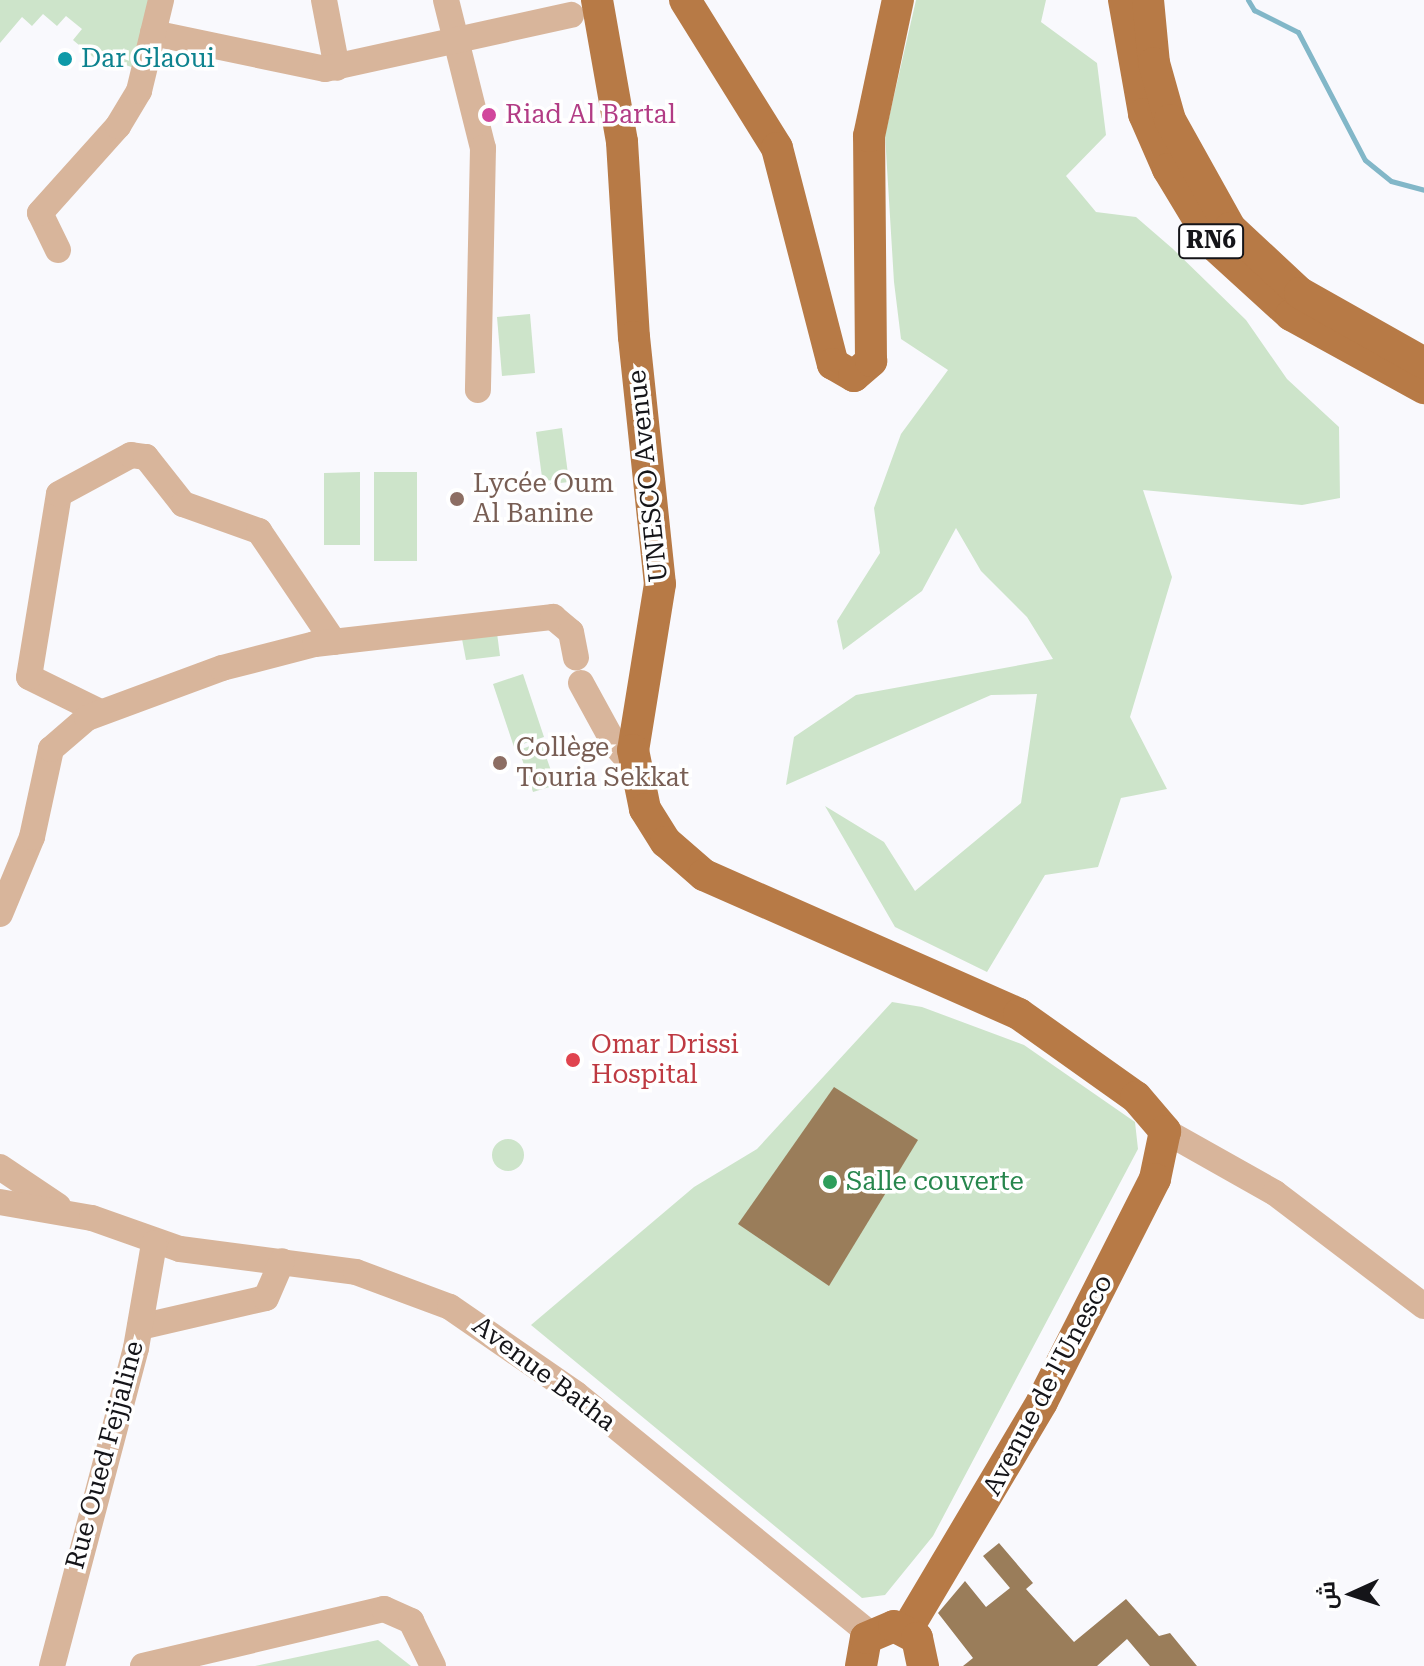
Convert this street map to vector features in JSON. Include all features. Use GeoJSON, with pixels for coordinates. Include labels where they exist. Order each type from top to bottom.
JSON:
{"type":"FeatureCollection","features":[{"type":"Feature","properties":{"kind":"main road"},"geometry":{"type":"LineString","coordinates":[[685,0],[777,148],[833,364],[854,376],[871,361],[869,136],[898,0]]}},
{"type":"Feature","properties":{"kind":"main road","name":"RN6"},"geometry":{"type":"LineString","coordinates":[[1124,0],[1144,114],[1168,169],[1291,315],[1424,388]]}},
{"type":"Feature","properties":{"kind":"main road","name":"RN6"},"geometry":{"type":"LineString","coordinates":[[1148,0],[1154,63],[1170,120],[1222,236],[1300,293],[1424,363]]}},
{"type":"Feature","properties":{"kind":"main road","name":"UNESCO Avenue"},"geometry":{"type":"LineString","coordinates":[[586,10],[622,142],[634,337],[660,584],[633,765],[652,822],[693,867],[1019,1014],[1136,1097],[1165,1131]]}},
{"type":"Feature","properties":{"kind":"main road","name":"Avenue de l'Unesco"},"geometry":{"type":"LineString","coordinates":[[907,1629],[1042,1402],[1155,1179],[1165,1131]]}},
{"type":"Feature","properties":{"kind":"main road"},"geometry":{"type":"LineString","coordinates":[[861,1666],[870,1634],[887,1626],[907,1629],[920,1642],[923,1666]]}},
{"type":"Feature","properties":{"kind":"street"},"geometry":{"type":"LineString","coordinates":[[58,250],[40,213],[118,126],[139,91],[161,0]]}},
{"type":"Feature","properties":{"kind":"street"},"geometry":{"type":"LineString","coordinates":[[324,0],[337,68]]}},
{"type":"Feature","properties":{"kind":"street"},"geometry":{"type":"LineString","coordinates":[[446,0],[460,43],[483,148],[478,390]]}},
{"type":"Feature","properties":{"kind":"street"},"geometry":{"type":"LineString","coordinates":[[153,33],[337,68],[460,43],[586,10]]}},
{"type":"Feature","properties":{"kind":"street"},"geometry":{"type":"LineString","coordinates":[[100,712],[29,677],[59,494],[138,453],[183,504],[259,531],[334,642]]}},
{"type":"Feature","properties":{"kind":"street"},"geometry":{"type":"LineString","coordinates":[[0,914],[32,837],[51,749],[68,729],[100,712],[222,668],[334,642],[553,617],[571,632],[579,671],[615,745],[633,765]]}},
{"type":"Feature","properties":{"kind":"street"},"geometry":{"type":"LineString","coordinates":[[1165,1131],[1275,1193],[1424,1306]]}},
{"type":"Feature","properties":{"kind":"street","name":"Avenue Batha"},"geometry":{"type":"LineString","coordinates":[[0,1167],[68,1212]]}},
{"type":"Feature","properties":{"kind":"street","name":"Avenue Batha"},"geometry":{"type":"LineString","coordinates":[[0,1202],[68,1212],[154,1244],[282,1261],[400,1285],[507,1341],[870,1634]]}},
{"type":"Feature","properties":{"kind":"street","name":"Rue Oued Fejjaline"},"geometry":{"type":"LineString","coordinates":[[52,1666],[140,1327],[154,1244]]}},
{"type":"Feature","properties":{"kind":"street"},"geometry":{"type":"LineString","coordinates":[[140,1327],[269,1296],[282,1261]]}},
{"type":"Feature","properties":{"kind":"street"},"geometry":{"type":"LineString","coordinates":[[143,1666],[384,1609],[411,1621],[433,1666]]}},
{"type":"Feature","properties":{"kind":"green space"},"geometry":{"type":"Polygon","coordinates":[[[0,0],[156,0],[137,69],[103,57],[99,62],[73,40],[82,29],[66,16],[57,26],[43,14],[32,26],[22,17],[0,43],[0,0]]]}},
{"type":"Feature","properties":{"kind":"green space"},"geometry":{"type":"Polygon","coordinates":[[[916,0],[1046,0],[1041,22],[1097,63],[1106,135],[1066,176],[1096,212],[1136,217],[1173,249],[1246,320],[1287,379],[1339,427],[1340,498],[1302,505],[1143,490],[1172,577],[1130,717],[1167,789],[1121,798],[1098,867],[1045,875],[987,972],[895,927],[825,806],[884,842],[915,891],[1021,803],[1037,694],[991,695],[786,785],[794,737],[856,695],[1053,659],[1027,617],[981,571],[956,528],[922,591],[843,650],[837,621],[880,553],[874,508],[901,434],[948,370],[901,339],[894,282],[885,135],[916,0]]]}},
{"type":"Feature","properties":{"kind":"green space"},"geometry":{"type":"Polygon","coordinates":[[[530,314],[535,373],[502,376],[497,317],[530,314]]]}},
{"type":"Feature","properties":{"kind":"green space"},"geometry":{"type":"Polygon","coordinates":[[[562,428],[569,482],[543,485],[536,432],[562,428]]]}},
{"type":"Feature","properties":{"kind":"green space"},"geometry":{"type":"Polygon","coordinates":[[[360,472],[360,545],[324,545],[324,473],[360,472]]]}},
{"type":"Feature","properties":{"kind":"green space"},"geometry":{"type":"Polygon","coordinates":[[[374,472],[417,472],[417,561],[374,561],[374,472]]]}},
{"type":"Feature","properties":{"kind":"green space"},"geometry":{"type":"Polygon","coordinates":[[[497,633],[500,656],[466,660],[462,639],[497,633]]]}},
{"type":"Feature","properties":{"kind":"green space"},"geometry":{"type":"Polygon","coordinates":[[[523,674],[544,737],[514,747],[493,684],[523,674]]]}},
{"type":"Feature","properties":{"kind":"green space"},"geometry":{"type":"Polygon","coordinates":[[[541,742],[556,785],[533,792],[519,750],[541,742]]]}},
{"type":"Feature","properties":{"kind":"green space"},"geometry":{"type":"Polygon","coordinates":[[[892,1002],[922,1007],[1024,1045],[1135,1122],[1138,1149],[933,1536],[885,1595],[862,1598],[531,1325],[694,1187],[757,1149],[892,1002]]]}},
{"type":"Feature","properties":{"kind":"green space"},"geometry":{"type":"Polygon","coordinates":[[[508,1139],[520,1143],[524,1155],[520,1167],[508,1171],[496,1167],[492,1155],[496,1143],[508,1139]]]}},
{"type":"Feature","properties":{"kind":"green space"},"geometry":{"type":"Polygon","coordinates":[[[378,1640],[411,1666],[255,1666],[378,1640]]]}},
{"type":"Feature","properties":{"kind":"building","name":"Salle couverte"},"geometry":{"type":"Polygon","coordinates":[[[834,1087],[918,1140],[829,1286],[738,1224],[834,1087]]]}},
{"type":"Feature","properties":{"kind":"building"},"geometry":{"type":"Polygon","coordinates":[[[999,1543],[1033,1583],[1026,1589],[1074,1642],[1126,1599],[1159,1636],[1170,1633],[1197,1666],[1150,1666],[1127,1639],[1097,1666],[963,1666],[973,1658],[938,1613],[965,1581],[986,1607],[1010,1588],[983,1556],[999,1543]]]}},
{"type":"Feature","properties":{"kind":"waterway"},"geometry":{"type":"LineString","coordinates":[[1248,0],[1254,10],[1298,32],[1365,160],[1391,181],[1424,190]]}},
{"type":"Feature","properties":{"kind":"place","name":"Dar Glaoui"},"geometry":{"type":"Point","coordinates":[65,59]}},
{"type":"Feature","properties":{"kind":"place","name":"Riad Al Bartal"},"geometry":{"type":"Point","coordinates":[489,115]}},
{"type":"Feature","properties":{"kind":"place","name":"Lycée Oum Al Banine"},"geometry":{"type":"Point","coordinates":[457,499]}},
{"type":"Feature","properties":{"kind":"place","name":"Collège Touria Sekkat"},"geometry":{"type":"Point","coordinates":[500,763]}},
{"type":"Feature","properties":{"kind":"place","name":"Omar Drissi Hospital"},"geometry":{"type":"Point","coordinates":[573,1060]}},
{"type":"Feature","properties":{"kind":"place","name":"Salle couverte"},"geometry":{"type":"Point","coordinates":[830,1182]}}]}
